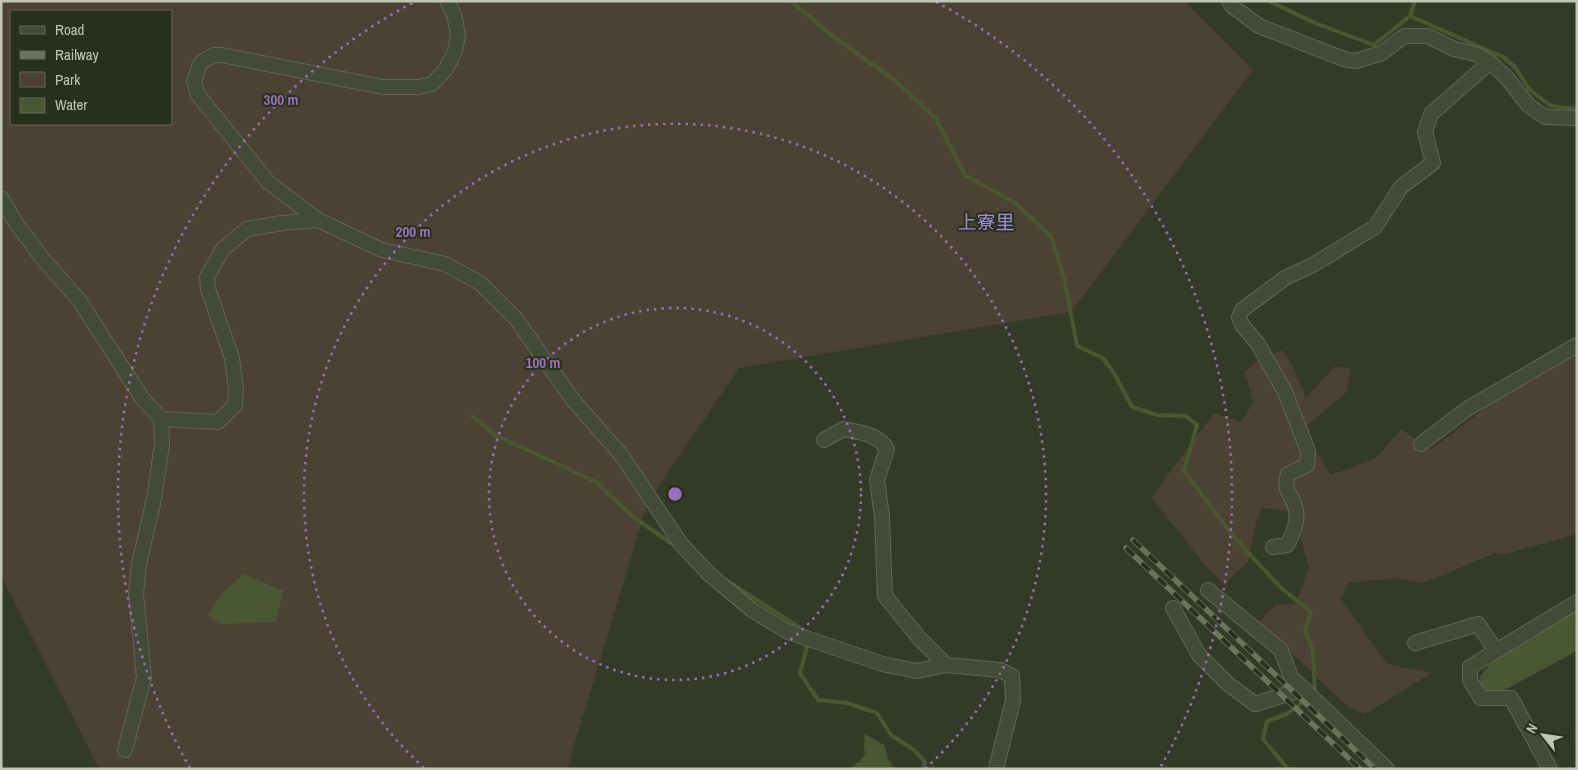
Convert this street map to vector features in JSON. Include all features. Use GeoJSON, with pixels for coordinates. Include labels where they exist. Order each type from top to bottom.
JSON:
{"type":"FeatureCollection","features":[{"type":"Feature","properties":{"kind":"street"},"geometry":{"type":"LineString","coordinates":[[447,1],[454,14],[458,35],[455,51],[446,69],[432,84],[418,87],[383,87],[222,55],[208,58],[199,66],[194,82],[198,95],[268,182],[318,220],[382,250],[445,264],[480,283],[516,319],[573,400],[622,456],[681,544],[709,574],[752,610],[788,632],[886,665],[917,671],[946,665],[1000,670],[1012,676],[1013,700],[996,769]]}},
{"type":"Feature","properties":{"kind":"street"},"geometry":{"type":"LineString","coordinates":[[1230,1],[1232,6],[1259,26],[1344,59],[1356,61],[1382,53],[1404,36],[1428,36],[1454,50],[1476,54],[1490,62],[1507,78],[1528,105],[1545,117],[1577,118]]}},
{"type":"Feature","properties":{"kind":"street"},"geometry":{"type":"LineString","coordinates":[[1273,547],[1287,545],[1294,532],[1297,512],[1285,484],[1288,474],[1307,465],[1308,451],[1285,392],[1258,344],[1242,325],[1239,317],[1242,310],[1285,278],[1313,265],[1375,227],[1400,187],[1433,163],[1426,132],[1431,114],[1490,62]]}},
{"type":"Feature","properties":{"kind":"street"},"geometry":{"type":"LineString","coordinates":[[1,198],[21,230],[42,258],[78,300],[142,398],[161,418],[162,444],[155,490],[139,564],[136,594],[144,677],[125,750]]}},
{"type":"Feature","properties":{"kind":"street"},"geometry":{"type":"LineString","coordinates":[[161,418],[218,422],[235,405],[236,390],[232,358],[208,289],[207,277],[223,249],[247,230],[282,223],[318,220]]}},
{"type":"Feature","properties":{"kind":"street"},"geometry":{"type":"LineString","coordinates":[[1421,444],[1467,409],[1577,345]]}},
{"type":"Feature","properties":{"kind":"street"},"geometry":{"type":"LineString","coordinates":[[824,440],[843,429],[875,436],[887,449],[877,480],[882,518],[885,596],[920,639],[946,665]]}},
{"type":"Feature","properties":{"kind":"street"},"geometry":{"type":"LineString","coordinates":[[1208,590],[1281,650],[1291,677],[1387,769]]}},
{"type":"Feature","properties":{"kind":"street"},"geometry":{"type":"LineString","coordinates":[[1550,769],[1511,698],[1481,698],[1470,680],[1470,666],[1577,602]]}},
{"type":"Feature","properties":{"kind":"street"},"geometry":{"type":"LineString","coordinates":[[1173,608],[1199,655],[1228,684],[1255,704],[1304,689]]}},
{"type":"Feature","properties":{"kind":"street"},"geometry":{"type":"LineString","coordinates":[[1415,643],[1478,624],[1496,651]]}},
{"type":"Feature","properties":{"kind":"green space"},"geometry":{"type":"Polygon","coordinates":[[[1,1],[1184,1],[1253,70],[1071,312],[739,368],[648,502],[567,769],[99,769],[1,575],[1,1]]]}},
{"type":"Feature","properties":{"kind":"green space"},"geometry":{"type":"Polygon","coordinates":[[[1283,350],[1296,373],[1306,398],[1335,366],[1351,369],[1346,393],[1301,430],[1331,474],[1349,469],[1377,457],[1401,429],[1431,450],[1488,406],[1577,354],[1577,534],[1506,554],[1495,553],[1422,583],[1397,578],[1348,583],[1341,599],[1387,664],[1432,673],[1365,714],[1348,707],[1259,622],[1275,605],[1295,604],[1309,568],[1296,520],[1288,511],[1262,508],[1256,523],[1248,562],[1224,584],[1207,568],[1152,498],[1214,413],[1241,422],[1253,403],[1245,372],[1258,360],[1283,350]]]}},
{"type":"Feature","properties":{"kind":"water"},"geometry":{"type":"Polygon","coordinates":[[[244,574],[283,591],[276,622],[220,624],[208,615],[223,592],[244,574]]]}},
{"type":"Feature","properties":{"kind":"water"},"geometry":{"type":"Polygon","coordinates":[[[1577,611],[1577,651],[1508,688],[1494,692],[1481,688],[1480,677],[1495,658],[1577,611]]]}},
{"type":"Feature","properties":{"kind":"water"},"geometry":{"type":"Polygon","coordinates":[[[865,734],[884,745],[888,759],[895,769],[849,769],[860,761],[865,754],[865,734]]]}},
{"type":"Feature","properties":{"kind":"waterway"},"geometry":{"type":"LineString","coordinates":[[791,1],[830,34],[897,82],[936,119],[965,175],[1015,203],[1051,236],[1064,277],[1077,346],[1103,358],[1114,373],[1132,407],[1157,415],[1186,416],[1197,425],[1184,471],[1233,536],[1281,588],[1311,612],[1305,630],[1313,651],[1315,694]]}},
{"type":"Feature","properties":{"kind":"waterway"},"geometry":{"type":"LineString","coordinates":[[1269,1],[1315,23],[1374,45],[1410,16],[1503,57],[1515,67],[1529,89],[1551,106],[1577,109]]}},
{"type":"Feature","properties":{"kind":"waterway"},"geometry":{"type":"LineString","coordinates":[[1410,16],[1415,1]]}},
{"type":"Feature","properties":{"kind":"waterway"},"geometry":{"type":"LineString","coordinates":[[472,416],[495,435],[596,482],[632,516],[675,546]]}},
{"type":"Feature","properties":{"kind":"waterway"},"geometry":{"type":"LineString","coordinates":[[729,582],[802,629],[803,632]]}},
{"type":"Feature","properties":{"kind":"waterway"},"geometry":{"type":"LineString","coordinates":[[805,642],[807,647],[800,673],[818,700],[847,703],[877,713],[891,735],[914,750],[925,762],[923,769]]}},
{"type":"Feature","properties":{"kind":"waterway"},"geometry":{"type":"LineString","coordinates":[[1288,769],[1263,739],[1267,721],[1287,714],[1302,703]]}},
{"type":"Feature","properties":{"kind":"railway"},"geometry":{"type":"LineString","coordinates":[[1133,540],[1375,769]]}},
{"type":"Feature","properties":{"kind":"railway"},"geometry":{"type":"LineString","coordinates":[[1126,548],[1360,769]]}},
{"type":"Feature","properties":{"kind":"district","name":"上寮里"},"geometry":{"type":"Point","coordinates":[986,222]}}]}
